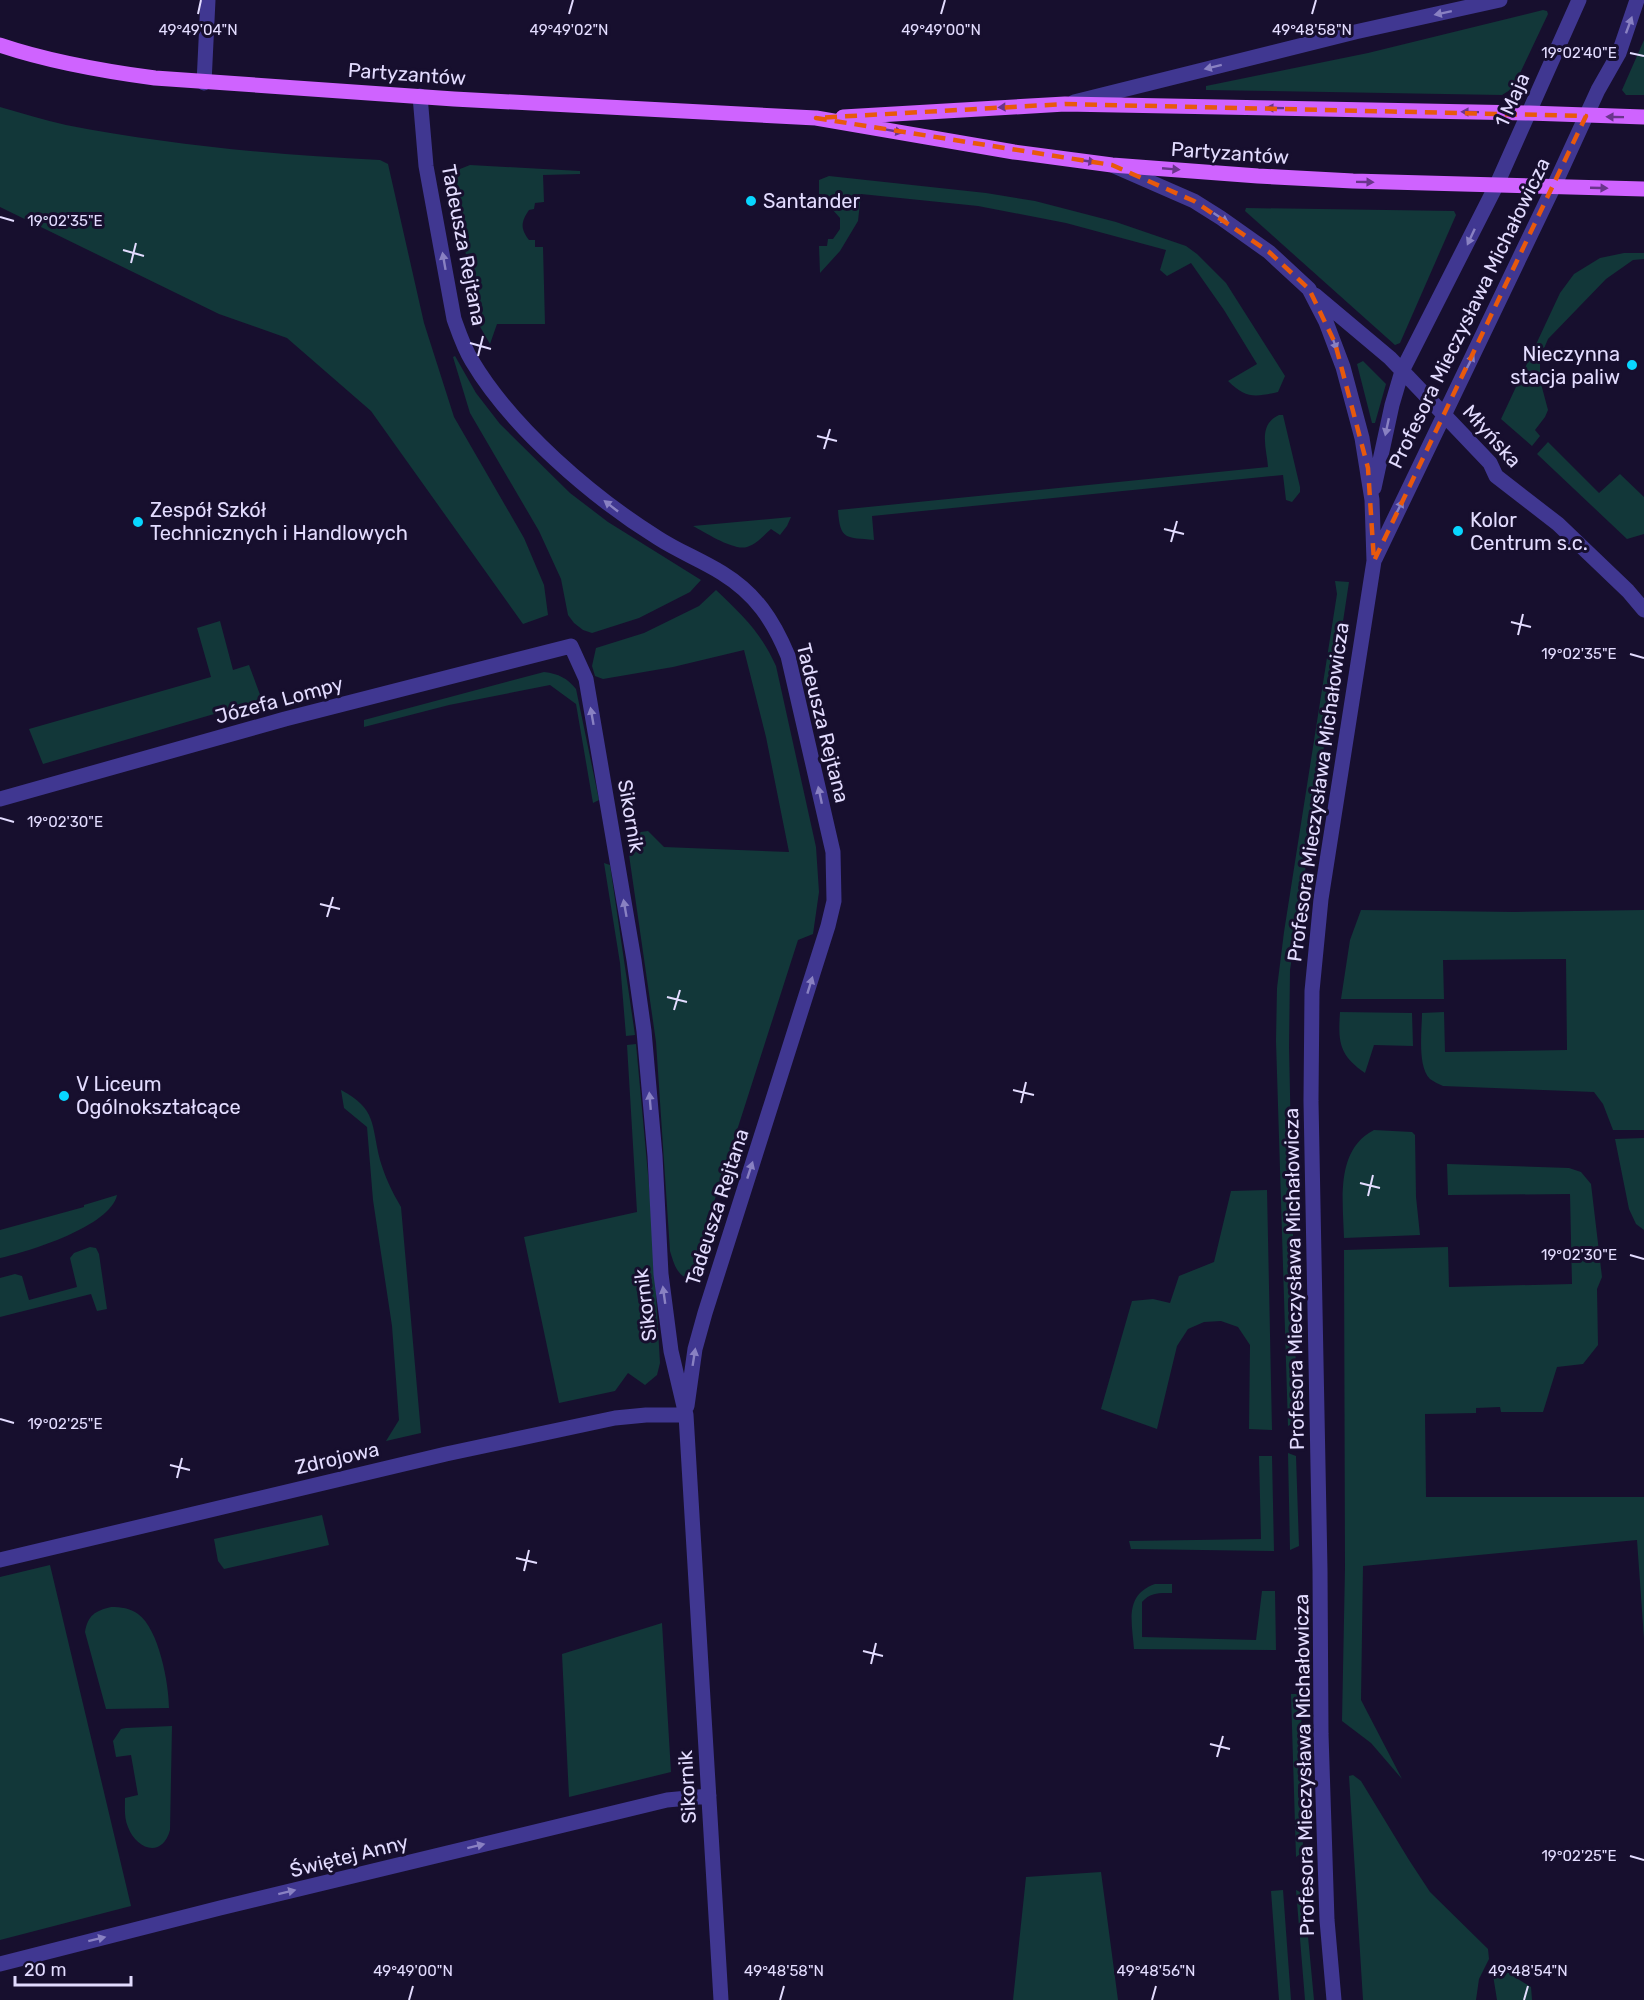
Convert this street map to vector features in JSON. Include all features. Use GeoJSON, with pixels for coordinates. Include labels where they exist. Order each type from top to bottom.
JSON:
{"type":"FeatureCollection","features":[{"type":"Feature","properties":{"kind":"main road","name":"Partyzantów"},"geometry":{"type":"LineString","coordinates":[[0,45],[20,52],[114,72],[204,83],[816,118],[1065,104],[1644,117]]}},
{"type":"Feature","properties":{"kind":"main road","name":"Partyzantów"},"geometry":{"type":"LineString","coordinates":[[816,118],[1014,152],[1112,165],[1294,178],[1644,189]]}},
{"type":"Feature","properties":{"kind":"street"},"geometry":{"type":"LineString","coordinates":[[204,83],[208,0]]}},
{"type":"Feature","properties":{"kind":"street","name":"Partyzantów"},"geometry":{"type":"LineString","coordinates":[[1065,104],[1355,32],[1500,0]]}},
{"type":"Feature","properties":{"kind":"street","name":"1 Maja"},"geometry":{"type":"LineString","coordinates":[[1497,184],[1579,0]]}},
{"type":"Feature","properties":{"kind":"street"},"geometry":{"type":"LineString","coordinates":[[1586,116],[1619,53],[1637,0]]}},
{"type":"Feature","properties":{"kind":"street","name":"Tadeusza Rejtana"},"geometry":{"type":"LineString","coordinates":[[420,96],[426,166],[454,319],[472,361],[506,406],[578,480],[617,511],[660,539],[728,576],[752,596],[765,611],[778,630],[788,656],[832,852],[834,901],[828,926],[705,1314],[695,1349],[686,1415]]}},
{"type":"Feature","properties":{"kind":"street","name":"Profesora Mieczysława Michałowicza"},"geometry":{"type":"LineString","coordinates":[[1374,561],[1586,116]]}},
{"type":"Feature","properties":{"kind":"street","name":"Profesora Mieczysława Michałowicza"},"geometry":{"type":"LineString","coordinates":[[1112,165],[1194,201],[1221,218],[1269,252],[1308,289],[1326,322],[1343,367],[1362,438],[1372,500],[1374,561],[1321,899],[1312,991],[1311,1101],[1320,1547],[1321,1734],[1327,1920],[1334,2000]]}},
{"type":"Feature","properties":{"kind":"street","name":"Profesora Mieczysława Michałowicza"},"geometry":{"type":"LineString","coordinates":[[1372,500],[1392,405],[1402,371],[1497,184]]}},
{"type":"Feature","properties":{"kind":"street","name":"Młyńska"},"geometry":{"type":"LineString","coordinates":[[1308,289],[1382,351],[1490,463],[1496,476],[1558,524],[1644,609]]}},
{"type":"Feature","properties":{"kind":"street","name":"Sikornik"},"geometry":{"type":"LineString","coordinates":[[571,646],[586,679],[644,1031],[655,1156],[661,1275],[671,1351],[686,1415],[721,2000]]}},
{"type":"Feature","properties":{"kind":"street","name":"Józefa Lompy"},"geometry":{"type":"LineString","coordinates":[[0,799],[285,719],[571,646]]}},
{"type":"Feature","properties":{"kind":"street","name":"Zdrojowa"},"geometry":{"type":"LineString","coordinates":[[0,1560],[468,1449],[615,1418],[686,1415]]}},
{"type":"Feature","properties":{"kind":"street","name":"Świętej Anny"},"geometry":{"type":"LineString","coordinates":[[0,1964],[232,1905],[667,1800],[709,1796]]}},
{"type":"Feature","properties":{"kind":"highlighted area"},"geometry":{"type":"Polygon","coordinates":[[[1065,104],[1586,116],[1374,561],[1368,468],[1335,343],[1309,289],[1269,252],[1194,201],[1112,165],[816,118],[1065,104]]]}},
{"type":"Feature","properties":{"kind":"green space"},"geometry":{"type":"Polygon","coordinates":[[[1543,10],[1548,14],[1513,88],[1502,95],[1206,90],[1206,86],[1368,53],[1543,10]]]}},
{"type":"Feature","properties":{"kind":"green space"},"geometry":{"type":"Polygon","coordinates":[[[1644,40],[1644,95],[1626,95],[1622,90],[1644,40]]]}},
{"type":"Feature","properties":{"kind":"green space"},"geometry":{"type":"Polygon","coordinates":[[[0,107],[66,125],[183,144],[380,160],[388,164],[424,323],[454,417],[524,538],[544,585],[548,615],[523,624],[371,411],[287,338],[219,314],[0,207],[0,107]]]}},
{"type":"Feature","properties":{"kind":"green space"},"geometry":{"type":"Polygon","coordinates":[[[470,165],[580,171],[580,174],[543,175],[544,202],[535,203],[534,209],[529,210],[523,222],[524,232],[529,240],[535,240],[535,247],[543,247],[545,324],[497,324],[490,344],[479,325],[452,179],[460,169],[470,165]]]}},
{"type":"Feature","properties":{"kind":"green space"},"geometry":{"type":"Polygon","coordinates":[[[829,176],[986,193],[1035,201],[1116,222],[1186,246],[1226,283],[1285,376],[1278,392],[1263,395],[1246,394],[1228,381],[1257,364],[1224,310],[1191,263],[1167,276],[1160,270],[1166,250],[1066,223],[978,206],[861,194],[858,221],[840,251],[820,273],[819,246],[827,246],[828,239],[833,239],[840,229],[840,218],[832,209],[826,208],[827,202],[819,202],[819,180],[829,176]]]}},
{"type":"Feature","properties":{"kind":"green space"},"geometry":{"type":"Polygon","coordinates":[[[1246,208],[1454,211],[1456,215],[1400,343],[1395,345],[1245,211],[1246,208]]]}},
{"type":"Feature","properties":{"kind":"green space"},"geometry":{"type":"Polygon","coordinates":[[[1624,253],[1644,253],[1644,259],[1633,260],[1606,279],[1548,339],[1540,358],[1540,380],[1548,410],[1535,430],[1540,436],[1532,446],[1501,419],[1560,293],[1574,274],[1600,258],[1624,253]]]}},
{"type":"Feature","properties":{"kind":"green space"},"geometry":{"type":"Polygon","coordinates":[[[455,356],[476,393],[500,424],[570,493],[608,522],[701,580],[690,592],[639,618],[592,633],[574,623],[568,615],[561,579],[539,531],[470,413],[453,357],[455,356]]]}},
{"type":"Feature","properties":{"kind":"green space"},"geometry":{"type":"Polygon","coordinates":[[[1363,361],[1386,384],[1375,423],[1372,423],[1357,364],[1363,361]]]}},
{"type":"Feature","properties":{"kind":"green space"},"geometry":{"type":"Polygon","coordinates":[[[1283,415],[1300,487],[1300,492],[1292,502],[1286,500],[1283,475],[872,516],[874,540],[846,536],[839,520],[838,510],[1268,467],[1266,431],[1272,419],[1283,415]]]}},
{"type":"Feature","properties":{"kind":"green space"},"geometry":{"type":"Polygon","coordinates":[[[1548,442],[1599,493],[1620,474],[1644,497],[1644,534],[1627,539],[1537,454],[1548,442]]]}},
{"type":"Feature","properties":{"kind":"green space"},"geometry":{"type":"Polygon","coordinates":[[[791,517],[780,535],[771,529],[754,544],[741,548],[720,541],[693,526],[791,517]]]}},
{"type":"Feature","properties":{"kind":"green space"},"geometry":{"type":"Polygon","coordinates":[[[1335,581],[1349,582],[1290,970],[1289,1047],[1297,1421],[1288,1426],[1276,1041],[1277,988],[1337,594],[1335,581]]]}},
{"type":"Feature","properties":{"kind":"green space"},"geometry":{"type":"Polygon","coordinates":[[[716,590],[757,633],[776,666],[816,847],[819,892],[813,934],[798,940],[698,1252],[707,1262],[701,1282],[688,1279],[679,1273],[670,1251],[656,1042],[626,834],[648,831],[664,847],[789,852],[766,737],[744,650],[673,667],[603,679],[595,676],[592,666],[596,648],[644,633],[699,606],[716,590]]]}},
{"type":"Feature","properties":{"kind":"green space"},"geometry":{"type":"Polygon","coordinates":[[[220,621],[233,670],[249,665],[262,700],[43,764],[29,729],[211,677],[197,628],[220,621]]]}},
{"type":"Feature","properties":{"kind":"green space"},"geometry":{"type":"Polygon","coordinates":[[[544,672],[562,677],[576,689],[599,800],[593,803],[576,704],[550,685],[449,705],[364,727],[364,720],[544,672]]]}},
{"type":"Feature","properties":{"kind":"green space"},"geometry":{"type":"Polygon","coordinates":[[[604,863],[610,865],[635,1035],[626,1036],[620,963],[604,863]]]}},
{"type":"Feature","properties":{"kind":"green space"},"geometry":{"type":"Polygon","coordinates":[[[1361,910],[1515,912],[1644,910],[1644,1130],[1613,1130],[1603,1104],[1594,1092],[1443,1086],[1430,1079],[1423,1066],[1422,1013],[1444,1012],[1445,1052],[1567,1050],[1566,959],[1443,960],[1444,999],[1341,999],[1350,940],[1361,910]]]}},
{"type":"Feature","properties":{"kind":"green space"},"geometry":{"type":"Polygon","coordinates":[[[1340,1012],[1412,1013],[1413,1046],[1374,1045],[1365,1073],[1350,1060],[1342,1047],[1339,1032],[1340,1012]]]}},
{"type":"Feature","properties":{"kind":"green space"},"geometry":{"type":"Polygon","coordinates":[[[636,1044],[651,1207],[660,1363],[657,1375],[645,1385],[628,1373],[615,1391],[559,1403],[524,1237],[637,1212],[627,1045],[636,1044]]]}},
{"type":"Feature","properties":{"kind":"green space"},"geometry":{"type":"Polygon","coordinates":[[[341,1090],[353,1097],[367,1111],[384,1172],[401,1207],[421,1433],[386,1441],[399,1420],[392,1326],[373,1200],[367,1127],[344,1108],[341,1090]]]}},
{"type":"Feature","properties":{"kind":"green space"},"geometry":{"type":"Polygon","coordinates":[[[1374,1130],[1412,1132],[1415,1135],[1416,1197],[1420,1235],[1344,1238],[1343,1193],[1347,1163],[1361,1139],[1374,1130]]]}},
{"type":"Feature","properties":{"kind":"green space"},"geometry":{"type":"Polygon","coordinates":[[[1644,1138],[1644,1230],[1636,1224],[1629,1209],[1615,1139],[1644,1138]]]}},
{"type":"Feature","properties":{"kind":"green space"},"geometry":{"type":"Polygon","coordinates":[[[1447,1164],[1569,1168],[1581,1172],[1591,1184],[1602,1277],[1597,1289],[1598,1345],[1583,1364],[1557,1367],[1543,1412],[1501,1412],[1500,1407],[1476,1408],[1476,1413],[1425,1414],[1426,1497],[1644,1497],[1644,1639],[1637,1540],[1363,1566],[1361,1700],[1402,1779],[1371,1743],[1342,1721],[1345,1568],[1344,1250],[1448,1247],[1449,1287],[1572,1284],[1570,1194],[1448,1195],[1447,1164]]]}},
{"type":"Feature","properties":{"kind":"green space"},"geometry":{"type":"Polygon","coordinates":[[[1267,1190],[1272,1430],[1249,1429],[1250,1345],[1238,1327],[1221,1321],[1204,1322],[1188,1329],[1177,1346],[1157,1429],[1101,1409],[1132,1301],[1153,1299],[1170,1303],[1179,1276],[1214,1262],[1231,1191],[1267,1190]]]}},
{"type":"Feature","properties":{"kind":"green space"},"geometry":{"type":"Polygon","coordinates":[[[117,1195],[111,1206],[100,1217],[85,1227],[48,1244],[0,1258],[0,1230],[84,1207],[84,1205],[117,1195]]]}},
{"type":"Feature","properties":{"kind":"green space"},"geometry":{"type":"Polygon","coordinates":[[[90,1247],[96,1248],[99,1254],[107,1309],[97,1311],[91,1294],[0,1317],[0,1278],[15,1274],[22,1276],[29,1300],[77,1287],[70,1258],[74,1253],[90,1247]]]}},
{"type":"Feature","properties":{"kind":"green space"},"geometry":{"type":"Polygon","coordinates":[[[1288,1453],[1296,1456],[1299,1546],[1290,1550],[1288,1453]]]}},
{"type":"Feature","properties":{"kind":"green space"},"geometry":{"type":"Polygon","coordinates":[[[1259,1456],[1272,1456],[1274,1551],[1131,1549],[1129,1541],[1261,1539],[1259,1456]]]}},
{"type":"Feature","properties":{"kind":"green space"},"geometry":{"type":"Polygon","coordinates":[[[322,1515],[329,1545],[224,1569],[218,1561],[214,1539],[322,1515]]]}},
{"type":"Feature","properties":{"kind":"green space"},"geometry":{"type":"Polygon","coordinates":[[[50,1565],[131,1906],[0,1940],[0,1577],[50,1565]]]}},
{"type":"Feature","properties":{"kind":"green space"},"geometry":{"type":"Polygon","coordinates":[[[1155,1584],[1172,1584],[1172,1593],[1152,1595],[1142,1602],[1142,1637],[1256,1640],[1262,1591],[1275,1591],[1276,1650],[1134,1649],[1132,1610],[1134,1602],[1145,1589],[1155,1584]]]}},
{"type":"Feature","properties":{"kind":"green space"},"geometry":{"type":"Polygon","coordinates":[[[111,1607],[125,1608],[135,1612],[152,1632],[165,1672],[169,1708],[106,1709],[85,1632],[88,1621],[93,1615],[111,1607]]]}},
{"type":"Feature","properties":{"kind":"green space"},"geometry":{"type":"Polygon","coordinates":[[[662,1623],[671,1772],[569,1797],[562,1654],[662,1623]]]}},
{"type":"Feature","properties":{"kind":"green space"},"geometry":{"type":"Polygon","coordinates":[[[1291,1694],[1301,1694],[1303,1852],[1296,1857],[1291,1694]]]}},
{"type":"Feature","properties":{"kind":"green space"},"geometry":{"type":"Polygon","coordinates":[[[172,1726],[170,1830],[161,1845],[149,1848],[137,1841],[127,1824],[125,1798],[138,1795],[131,1755],[116,1757],[113,1741],[121,1729],[172,1726]]]}},
{"type":"Feature","properties":{"kind":"green space"},"geometry":{"type":"Polygon","coordinates":[[[1353,1775],[1361,1781],[1430,1892],[1488,1949],[1489,1959],[1479,1979],[1476,2000],[1363,2000],[1349,1776],[1353,1775]]]}},
{"type":"Feature","properties":{"kind":"green space"},"geometry":{"type":"Polygon","coordinates":[[[1101,1872],[1118,2000],[1013,2000],[1026,1877],[1101,1872]]]}},
{"type":"Feature","properties":{"kind":"green space"},"geometry":{"type":"Polygon","coordinates":[[[1283,1890],[1291,2000],[1279,2000],[1271,1891],[1283,1890]]]}},
{"type":"Feature","properties":{"kind":"green space"},"geometry":{"type":"Polygon","coordinates":[[[1296,1890],[1304,1894],[1314,2000],[1305,2000],[1296,1890]]]}},
{"type":"Feature","properties":{"kind":"green space"},"geometry":{"type":"Polygon","coordinates":[[[1501,1964],[1513,1976],[1531,1987],[1532,2000],[1497,2000],[1493,1975],[1501,1964]]]}},
{"type":"Feature","properties":{"kind":"place","name":"Santander"},"geometry":{"type":"Point","coordinates":[751,201]}},
{"type":"Feature","properties":{"kind":"place","name":"Nieczynna stacja paliw"},"geometry":{"type":"Point","coordinates":[1632,365]}},
{"type":"Feature","properties":{"kind":"place","name":"Zespół Szkół Technicznych i Handlowych"},"geometry":{"type":"Point","coordinates":[138,522]}},
{"type":"Feature","properties":{"kind":"place","name":"Kolor Centrum s.c."},"geometry":{"type":"Point","coordinates":[1458,531]}},
{"type":"Feature","properties":{"kind":"place","name":"V Liceum Ogólnokształcące"},"geometry":{"type":"Point","coordinates":[64,1096]}}]}
